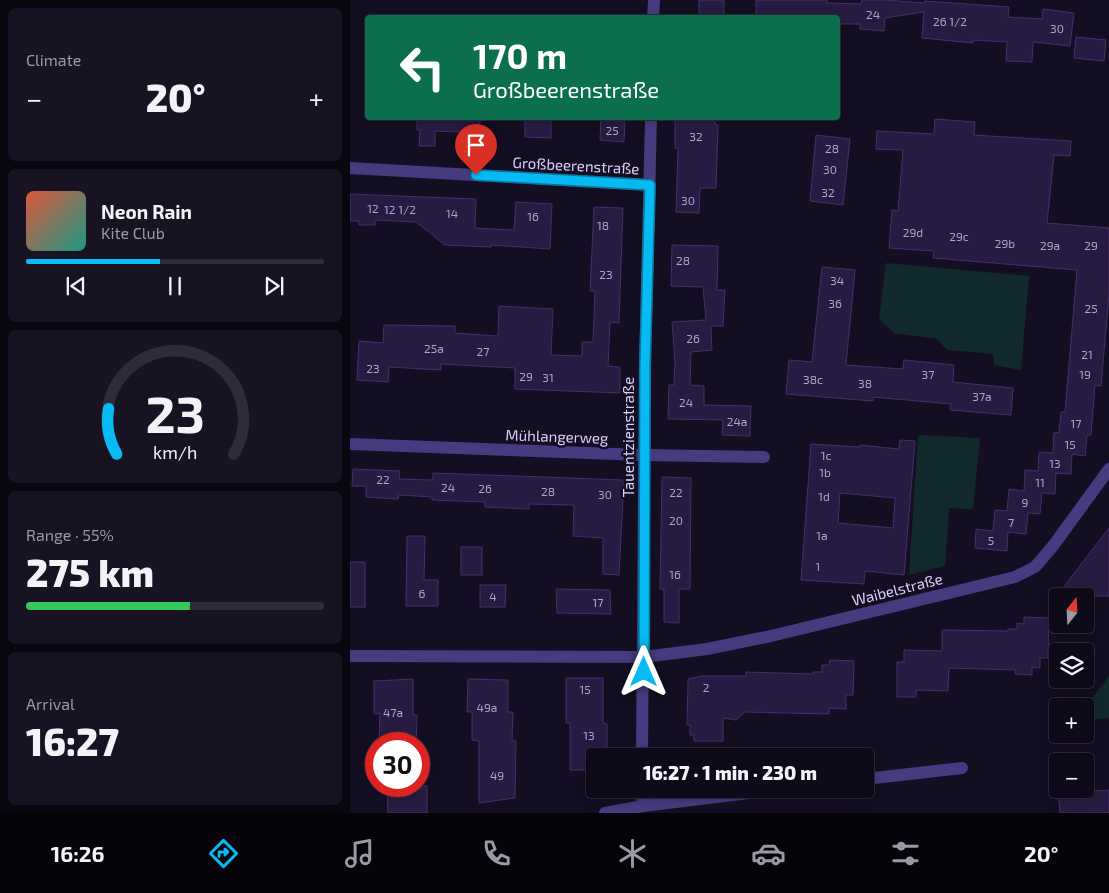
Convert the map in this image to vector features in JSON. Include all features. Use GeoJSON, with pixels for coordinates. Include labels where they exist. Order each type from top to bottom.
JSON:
{"type":"FeatureCollection","features":[{"type":"Feature","properties":{"kind":"street"},"geometry":{"type":"LineString","coordinates":[[653,15],[654,0]]}},
{"type":"Feature","properties":{"kind":"street","name":"Tauentzienstraße"},"geometry":{"type":"LineString","coordinates":[[642,748],[644,657],[643,455],[651,120]]}},
{"type":"Feature","properties":{"kind":"street","name":"Großbeerenstraße"},"geometry":{"type":"LineString","coordinates":[[350,168],[650,185]]}},
{"type":"Feature","properties":{"kind":"street","name":"Mühlangerweg"},"geometry":{"type":"LineString","coordinates":[[350,444],[643,455],[764,457]]}},
{"type":"Feature","properties":{"kind":"street","name":"Waibelstraße"},"geometry":{"type":"LineString","coordinates":[[644,657],[707,649],[771,636],[1015,577],[1034,567],[1053,546],[1109,469]]}},
{"type":"Feature","properties":{"kind":"street"},"geometry":{"type":"LineString","coordinates":[[350,656],[644,657]]}},
{"type":"Feature","properties":{"kind":"street"},"geometry":{"type":"LineString","coordinates":[[874,778],[962,768]]}},
{"type":"Feature","properties":{"kind":"street"},"geometry":{"type":"LineString","coordinates":[[643,798],[643,806]]}},
{"type":"Feature","properties":{"kind":"street"},"geometry":{"type":"LineString","coordinates":[[605,813],[708,798]]}},
{"type":"Feature","properties":{"kind":"green space"},"geometry":{"type":"Polygon","coordinates":[[[886,263],[1029,276],[1021,370],[994,365],[993,354],[947,350],[937,339],[894,333],[879,319],[886,263]]]}},
{"type":"Feature","properties":{"kind":"green space"},"geometry":{"type":"Polygon","coordinates":[[[918,435],[980,438],[973,509],[949,508],[945,566],[909,575],[918,435]]]}},
{"type":"Feature","properties":{"kind":"green space"},"geometry":{"type":"Polygon","coordinates":[[[1109,676],[1109,718],[1094,719],[1094,698],[1092,698],[1109,676]]]}},
{"type":"Feature","properties":{"kind":"building"},"geometry":{"type":"Polygon","coordinates":[[[699,0],[724,0],[724,15],[699,15],[699,0]]]}},
{"type":"Feature","properties":{"kind":"building"},"geometry":{"type":"Polygon","coordinates":[[[756,0],[827,0],[827,3],[861,4],[862,0],[925,3],[925,1],[1009,7],[1008,17],[1042,19],[1043,9],[1074,13],[1070,46],[1033,42],[1032,62],[1006,61],[1007,42],[973,40],[973,43],[922,38],[924,12],[885,18],[884,31],[860,29],[860,24],[840,24],[840,15],[756,15],[756,0]]]}},
{"type":"Feature","properties":{"kind":"building"},"geometry":{"type":"Polygon","coordinates":[[[1076,37],[1106,40],[1104,61],[1074,58],[1076,37]]]}},
{"type":"Feature","properties":{"kind":"building"},"geometry":{"type":"Polygon","coordinates":[[[935,119],[975,122],[974,135],[1071,141],[1070,156],[1054,155],[1047,223],[1109,228],[1109,294],[1101,386],[1095,385],[1091,435],[1087,435],[1085,456],[1072,454],[1071,474],[1056,473],[1055,494],[1042,493],[1040,514],[1028,513],[1026,534],[1008,532],[1007,551],[975,548],[976,529],[993,531],[995,510],[1007,511],[1009,489],[1024,491],[1025,470],[1038,471],[1039,452],[1053,453],[1054,432],[1059,433],[1061,412],[1065,412],[1077,270],[933,258],[934,251],[889,248],[892,210],[898,211],[903,150],[876,149],[877,131],[934,134],[935,119]]]}},
{"type":"Feature","properties":{"kind":"building"},"geometry":{"type":"Polygon","coordinates":[[[417,120],[480,120],[479,133],[435,131],[435,146],[419,146],[420,130],[417,130],[417,120]]]}},
{"type":"Feature","properties":{"kind":"building"},"geometry":{"type":"Polygon","coordinates":[[[525,120],[551,120],[551,138],[525,137],[525,120]]]}},
{"type":"Feature","properties":{"kind":"building"},"geometry":{"type":"Polygon","coordinates":[[[601,120],[625,120],[624,142],[600,140],[601,120]]]}},
{"type":"Feature","properties":{"kind":"building"},"geometry":{"type":"Polygon","coordinates":[[[675,120],[715,120],[715,125],[718,125],[716,188],[700,188],[699,213],[676,212],[678,148],[675,148],[675,120]]]}},
{"type":"Feature","properties":{"kind":"building"},"geometry":{"type":"Polygon","coordinates":[[[816,135],[850,139],[843,205],[810,201],[816,135]]]}},
{"type":"Feature","properties":{"kind":"building"},"geometry":{"type":"Polygon","coordinates":[[[350,194],[476,199],[475,228],[492,229],[514,230],[516,202],[552,204],[550,249],[491,245],[491,247],[445,245],[416,222],[375,220],[375,225],[359,225],[359,221],[350,221],[350,194]]]}},
{"type":"Feature","properties":{"kind":"building"},"geometry":{"type":"Polygon","coordinates":[[[594,207],[623,208],[619,323],[610,322],[608,366],[620,367],[620,393],[515,389],[515,368],[441,364],[441,370],[389,367],[388,382],[357,380],[359,341],[383,343],[384,325],[455,326],[455,333],[498,336],[499,306],[553,309],[551,355],[582,356],[582,342],[593,342],[595,291],[590,291],[594,207]]]}},
{"type":"Feature","properties":{"kind":"building"},"geometry":{"type":"Polygon","coordinates":[[[672,245],[718,246],[717,290],[725,290],[723,326],[711,326],[712,350],[691,352],[690,385],[704,386],[704,405],[751,406],[750,436],[722,435],[723,420],[668,419],[669,385],[674,385],[675,361],[672,322],[706,320],[703,287],[671,286],[672,245]]]}},
{"type":"Feature","properties":{"kind":"building"},"geometry":{"type":"Polygon","coordinates":[[[822,267],[855,270],[846,365],[903,369],[904,360],[954,365],[953,382],[1013,388],[1011,415],[950,410],[951,404],[873,397],[873,401],[786,394],[789,360],[812,362],[822,267]]]}},
{"type":"Feature","properties":{"kind":"building"},"geometry":{"type":"Polygon","coordinates":[[[900,440],[915,441],[904,575],[865,571],[864,584],[801,580],[811,444],[860,447],[860,445],[899,449],[900,440]],[[840,493],[838,523],[893,528],[895,498],[840,493]]]}},
{"type":"Feature","properties":{"kind":"building"},"geometry":{"type":"Polygon","coordinates":[[[353,469],[400,471],[399,479],[433,480],[433,473],[624,480],[619,575],[603,574],[603,538],[573,536],[574,505],[529,504],[529,509],[485,507],[485,502],[432,500],[432,497],[399,495],[398,499],[366,497],[366,486],[352,486],[353,469]]]}},
{"type":"Feature","properties":{"kind":"building"},"geometry":{"type":"Polygon","coordinates":[[[662,477],[691,478],[690,589],[679,589],[679,623],[664,622],[664,589],[660,589],[662,477]]]}},
{"type":"Feature","properties":{"kind":"building"},"geometry":{"type":"Polygon","coordinates":[[[1109,528],[1109,596],[1094,596],[1094,588],[1063,588],[1109,528]]]}},
{"type":"Feature","properties":{"kind":"building"},"geometry":{"type":"Polygon","coordinates":[[[407,536],[425,536],[424,580],[438,580],[438,606],[406,606],[407,536]]]}},
{"type":"Feature","properties":{"kind":"building"},"geometry":{"type":"Polygon","coordinates":[[[461,547],[482,547],[482,575],[461,575],[461,547]]]}},
{"type":"Feature","properties":{"kind":"building"},"geometry":{"type":"Polygon","coordinates":[[[350,562],[365,562],[365,607],[350,607],[350,562]]]}},
{"type":"Feature","properties":{"kind":"building"},"geometry":{"type":"Polygon","coordinates":[[[480,585],[506,585],[505,607],[480,607],[480,585]]]}},
{"type":"Feature","properties":{"kind":"building"},"geometry":{"type":"Polygon","coordinates":[[[556,589],[610,590],[611,614],[557,613],[556,589]]]}},
{"type":"Feature","properties":{"kind":"building"},"geometry":{"type":"Polygon","coordinates":[[[1024,617],[1049,618],[1048,658],[1040,658],[1040,668],[1032,667],[1032,675],[1015,674],[1016,670],[949,668],[948,691],[916,690],[916,697],[897,697],[897,662],[904,662],[904,650],[942,651],[942,630],[1008,631],[1008,629],[1017,629],[1017,623],[1024,624],[1024,617]]]}},
{"type":"Feature","properties":{"kind":"building"},"geometry":{"type":"Polygon","coordinates":[[[830,660],[854,661],[853,695],[846,695],[846,709],[829,708],[829,714],[745,712],[736,720],[723,718],[723,741],[694,741],[694,735],[690,735],[690,725],[687,725],[688,679],[701,676],[746,676],[746,672],[813,674],[813,672],[822,672],[822,665],[829,665],[830,660]]]}},
{"type":"Feature","properties":{"kind":"building"},"geometry":{"type":"Polygon","coordinates":[[[566,678],[603,678],[603,723],[607,724],[607,748],[586,748],[586,770],[570,770],[570,723],[566,723],[566,678]]]}},
{"type":"Feature","properties":{"kind":"building"},"geometry":{"type":"Polygon","coordinates":[[[413,679],[413,715],[417,715],[416,732],[379,732],[380,713],[374,714],[374,681],[413,679]]]}},
{"type":"Feature","properties":{"kind":"building"},"geometry":{"type":"Polygon","coordinates":[[[468,679],[508,680],[508,712],[513,712],[512,741],[516,741],[515,798],[479,803],[479,741],[472,740],[472,712],[467,712],[468,679]]]}},
{"type":"Feature","properties":{"kind":"building"},"geometry":{"type":"Polygon","coordinates":[[[1109,790],[1109,813],[1060,813],[1058,798],[1094,798],[1094,791],[1109,790]]]}},
{"type":"Feature","properties":{"kind":"building"},"geometry":{"type":"Polygon","coordinates":[[[387,797],[427,797],[427,813],[388,813],[387,797]]]}},
{"type":"Feature","properties":{"kind":"route"},"geometry":{"type":"LineString","coordinates":[[476,175],[650,185],[643,455],[644,672]]}}]}
